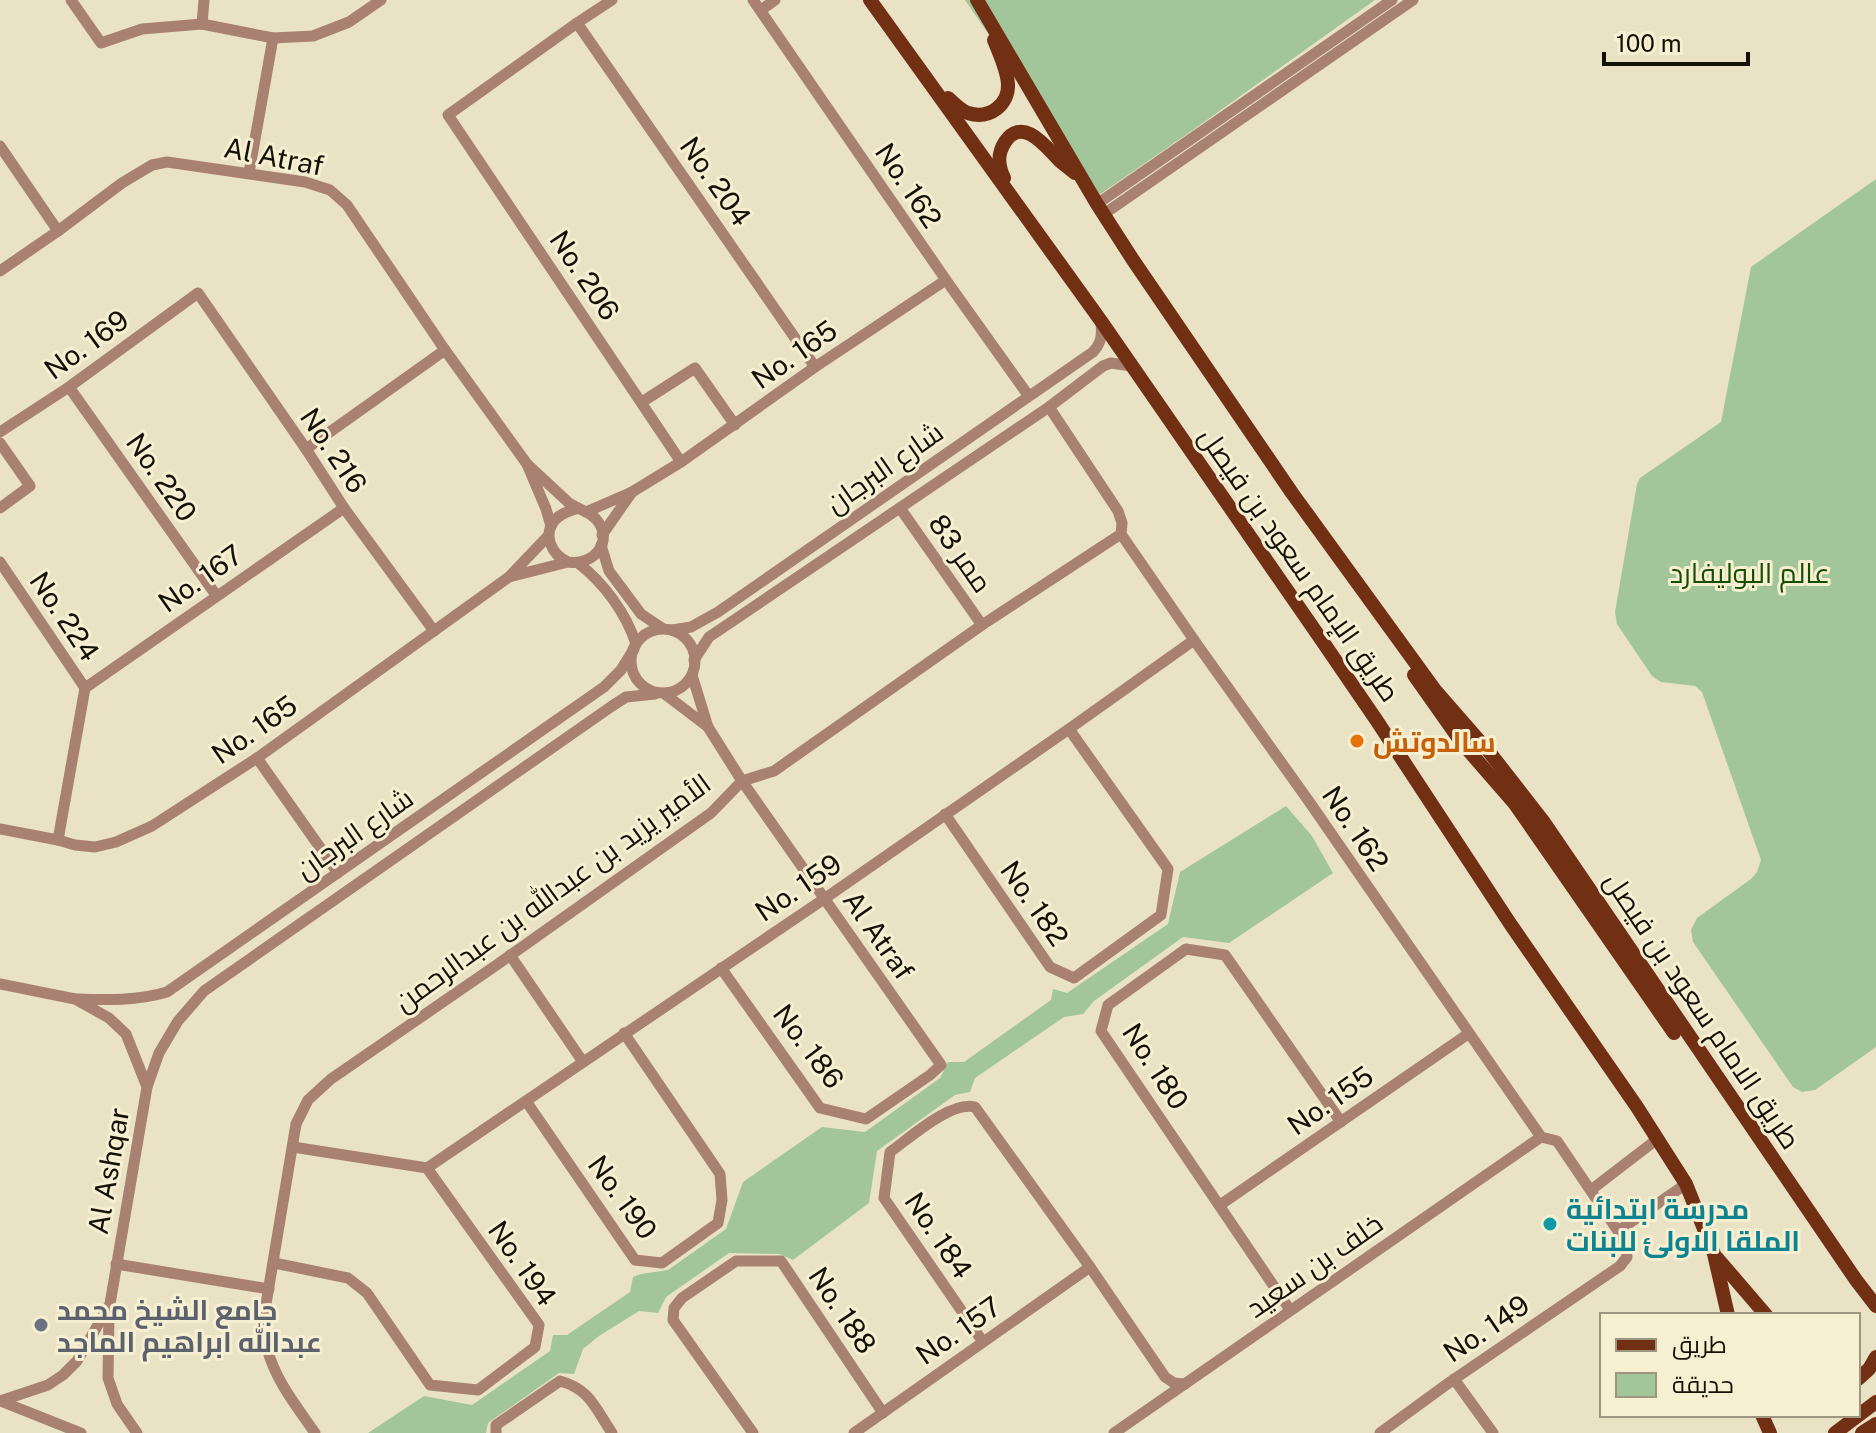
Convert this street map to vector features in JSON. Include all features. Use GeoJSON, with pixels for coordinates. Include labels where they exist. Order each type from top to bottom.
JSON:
{"type":"FeatureCollection","features":[{"type":"Feature","properties":{"kind":"main road","name":"طريق الإمام سعود بن فيصل"},"geometry":{"type":"LineString","coordinates":[[870,0],[1101,321],[1369,708],[1686,1184],[1714,1254]]}},
{"type":"Feature","properties":{"kind":"main road","name":"طريق الإمام سعود بن فيصل"},"geometry":{"type":"LineString","coordinates":[[981,6],[1100,209],[1162,304],[1379,614],[1435,690],[1490,753]]}},
{"type":"Feature","properties":{"kind":"main road"},"geometry":{"type":"LineString","coordinates":[[909,56],[961,110],[971,115],[991,113],[1007,95],[1008,85],[981,6]]}},
{"type":"Feature","properties":{"kind":"main road"},"geometry":{"type":"LineString","coordinates":[[1009,193],[999,156],[1009,137],[1018,132],[1042,141],[1084,181]]}},
{"type":"Feature","properties":{"kind":"main road","name":"طريق الإمام سعود بن فيصل"},"geometry":{"type":"LineString","coordinates":[[1379,614],[1429,699],[1515,804],[1728,1109],[1762,1154],[1784,1176]]}},
{"type":"Feature","properties":{"kind":"main road","name":"طريق الامام سعود بن فيصل"},"geometry":{"type":"LineString","coordinates":[[1490,753],[1561,847],[1873,1303],[1876,1317]]}},
{"type":"Feature","properties":{"kind":"main road"},"geometry":{"type":"LineString","coordinates":[[1714,1254],[1728,1313]]}},
{"type":"Feature","properties":{"kind":"main road"},"geometry":{"type":"LineString","coordinates":[[1714,1254],[1764,1313]]}},
{"type":"Feature","properties":{"kind":"main road"},"geometry":{"type":"LineString","coordinates":[[1860,1377],[1876,1357]]}},
{"type":"Feature","properties":{"kind":"main road"},"geometry":{"type":"LineString","coordinates":[[1860,1414],[1876,1402]]}},
{"type":"Feature","properties":{"kind":"main road"},"geometry":{"type":"LineString","coordinates":[[1835,1433],[1856,1417]]}},
{"type":"Feature","properties":{"kind":"main road"},"geometry":{"type":"LineString","coordinates":[[1862,1433],[1876,1424]]}},
{"type":"Feature","properties":{"kind":"street"},"geometry":{"type":"LineString","coordinates":[[71,0],[101,43],[142,29],[202,24],[273,38],[313,36],[349,22],[381,0]]}},
{"type":"Feature","properties":{"kind":"street"},"geometry":{"type":"LineString","coordinates":[[202,24],[204,0]]}},
{"type":"Feature","properties":{"kind":"street"},"geometry":{"type":"LineString","coordinates":[[577,23],[612,0]]}},
{"type":"Feature","properties":{"kind":"street"},"geometry":{"type":"LineString","coordinates":[[757,5],[775,0]]}},
{"type":"Feature","properties":{"kind":"street"},"geometry":{"type":"LineString","coordinates":[[1100,209],[1121,189],[1392,0]]}},
{"type":"Feature","properties":{"kind":"street"},"geometry":{"type":"LineString","coordinates":[[1100,209],[1413,0]]}},
{"type":"Feature","properties":{"kind":"street","name":"No. 162"},"geometry":{"type":"LineString","coordinates":[[757,5],[1028,395]]}},
{"type":"Feature","properties":{"kind":"street","name":"No. 206"},"geometry":{"type":"LineString","coordinates":[[577,23],[448,115],[681,462]]}},
{"type":"Feature","properties":{"kind":"street","name":"No. 204"},"geometry":{"type":"LineString","coordinates":[[577,23],[815,367]]}},
{"type":"Feature","properties":{"kind":"street"},"geometry":{"type":"LineString","coordinates":[[249,173],[273,38]]}},
{"type":"Feature","properties":{"kind":"street"},"geometry":{"type":"LineString","coordinates":[[0,146],[58,231]]}},
{"type":"Feature","properties":{"kind":"street","name":"Al Atraf"},"geometry":{"type":"LineString","coordinates":[[0,271],[152,165],[167,162],[249,173],[305,182],[330,190],[347,205],[527,464],[569,503],[582,510]]}},
{"type":"Feature","properties":{"kind":"street","name":"No. 165"},"geometry":{"type":"LineString","coordinates":[[602,540],[632,492],[681,462],[815,367],[946,280]]}},
{"type":"Feature","properties":{"kind":"street","name":"No. 169"},"geometry":{"type":"LineString","coordinates":[[0,432],[69,387],[198,293]]}},
{"type":"Feature","properties":{"kind":"street","name":"No. 216"},"geometry":{"type":"LineString","coordinates":[[198,293],[344,508],[434,631]]}},
{"type":"Feature","properties":{"kind":"street","name":"شارع البرجان"},"geometry":{"type":"LineString","coordinates":[[75,999],[149,998],[167,992],[604,687],[621,670],[639,638],[646,632],[691,627],[718,612],[1093,352],[1102,337],[1101,321]]}},
{"type":"Feature","properties":{"kind":"street"},"geometry":{"type":"LineString","coordinates":[[306,449],[445,350]]}},
{"type":"Feature","properties":{"kind":"street","name":"شارع البرجان"},"geometry":{"type":"LineString","coordinates":[[694,660],[709,637],[1049,407],[1103,366],[1111,363],[1131,366]]}},
{"type":"Feature","properties":{"kind":"street"},"geometry":{"type":"LineString","coordinates":[[642,402],[695,368],[735,425]]}},
{"type":"Feature","properties":{"kind":"street","name":"No. 220"},"geometry":{"type":"LineString","coordinates":[[69,387],[216,595]]}},
{"type":"Feature","properties":{"kind":"street","name":"No. 162"},"geometry":{"type":"LineString","coordinates":[[1049,407],[1118,511],[1122,523],[1121,534],[1194,640],[1541,1137],[1557,1141],[1618,1231]]}},
{"type":"Feature","properties":{"kind":"street"},"geometry":{"type":"LineString","coordinates":[[0,443],[30,486],[0,508]]}},
{"type":"Feature","properties":{"kind":"street","name":"Al Atraf"},"geometry":{"type":"LineString","coordinates":[[527,464],[546,509],[550,530]]}},
{"type":"Feature","properties":{"kind":"street"},"geometry":{"type":"LineString","coordinates":[[509,577],[561,514],[632,492]]}},
{"type":"Feature","properties":{"kind":"street","name":"No. 167"},"geometry":{"type":"LineString","coordinates":[[85,688],[344,508]]}},
{"type":"Feature","properties":{"kind":"street","name":"ممر 83"},"geometry":{"type":"LineString","coordinates":[[900,508],[982,625]]}},
{"type":"Feature","properties":{"kind":"street"},"geometry":{"type":"LineString","coordinates":[[582,510],[599,523],[609,571],[641,614],[687,641],[694,660],[692,675],[708,727]]}},
{"type":"Feature","properties":{"kind":"street"},"geometry":{"type":"LineString","coordinates":[[550,530],[550,545],[554,552],[597,578],[628,622],[635,647],[631,667],[641,685],[660,694],[708,727]]}},
{"type":"Feature","properties":{"kind":"street","name":"الأمير يزيد بن عبدالله بن عبدالرحمن"},"geometry":{"type":"LineString","coordinates":[[315,1433],[274,1369],[266,1346],[264,1316],[296,1124],[308,1100],[331,1079],[711,813],[742,781],[774,771],[982,625],[1121,534]]}},
{"type":"Feature","properties":{"kind":"street"},"geometry":{"type":"LineString","coordinates":[[509,577],[586,561],[594,556],[602,540]]}},
{"type":"Feature","properties":{"kind":"street","name":"No. 224"},"geometry":{"type":"LineString","coordinates":[[0,562],[85,688],[58,840]]}},
{"type":"Feature","properties":{"kind":"street","name":"No. 165"},"geometry":{"type":"LineString","coordinates":[[0,829],[95,847],[116,842],[152,826],[257,758],[509,577]]}},
{"type":"Feature","properties":{"kind":"street","name":"No. 159"},"geometry":{"type":"LineString","coordinates":[[427,1168],[824,899],[1194,640]]}},
{"type":"Feature","properties":{"kind":"street","name":"شارع البرجان"},"geometry":{"type":"LineString","coordinates":[[147,1087],[159,1053],[178,1021],[204,991],[612,706],[626,697],[660,694],[686,685],[692,675]]}},
{"type":"Feature","properties":{"kind":"street","name":"Al Atraf"},"geometry":{"type":"LineString","coordinates":[[708,727],[742,781],[930,1051]]}},
{"type":"Feature","properties":{"kind":"street","name":"No. 182"},"geometry":{"type":"LineString","coordinates":[[945,814],[1050,967],[1074,978],[1161,915],[1168,869],[1069,729]]}},
{"type":"Feature","properties":{"kind":"street"},"geometry":{"type":"LineString","coordinates":[[257,758],[338,873]]}},
{"type":"Feature","properties":{"kind":"street","name":"No. 180"},"geometry":{"type":"LineString","coordinates":[[1290,1310],[1101,1031],[1108,1005],[1186,949],[1225,955],[1341,1122]]}},
{"type":"Feature","properties":{"kind":"street"},"geometry":{"type":"LineString","coordinates":[[510,955],[583,1062]]}},
{"type":"Feature","properties":{"kind":"street","name":"No. 186"},"geometry":{"type":"LineString","coordinates":[[721,968],[820,1108],[866,1119],[941,1065],[930,1051]]}},
{"type":"Feature","properties":{"kind":"street","name":"Al Ashqar"},"geometry":{"type":"LineString","coordinates":[[0,984],[75,999],[109,1018],[126,1034],[147,1087],[110,1304],[77,1361],[63,1375],[48,1385],[1,1401]]}},
{"type":"Feature","properties":{"kind":"street","name":"No. 190"},"geometry":{"type":"LineString","coordinates":[[526,1101],[635,1260],[662,1263],[718,1223],[722,1200],[720,1174],[624,1033]]}},
{"type":"Feature","properties":{"kind":"street","name":"No. 155"},"geometry":{"type":"LineString","coordinates":[[1220,1205],[1468,1034]]}},
{"type":"Feature","properties":{"kind":"street","name":"No. 184"},"geometry":{"type":"LineString","coordinates":[[983,1342],[884,1198],[890,1152],[948,1112],[966,1105],[975,1107],[1090,1267]]}},
{"type":"Feature","properties":{"kind":"street","name":"خلف بن سعيد"},"geometry":{"type":"LineString","coordinates":[[1114,1433],[1541,1137]]}},
{"type":"Feature","properties":{"kind":"street"},"geometry":{"type":"LineString","coordinates":[[1591,1190],[1656,1140]]}},
{"type":"Feature","properties":{"kind":"street"},"geometry":{"type":"LineString","coordinates":[[293,1147],[427,1168]]}},
{"type":"Feature","properties":{"kind":"street","name":"No. 194"},"geometry":{"type":"LineString","coordinates":[[274,1263],[348,1278],[367,1293],[430,1385],[478,1390],[535,1347],[539,1325],[427,1168]]}},
{"type":"Feature","properties":{"kind":"street"},"geometry":{"type":"LineString","coordinates":[[1618,1231],[1686,1184]]}},
{"type":"Feature","properties":{"kind":"street","name":"No. 149"},"geometry":{"type":"LineString","coordinates":[[1380,1433],[1620,1266],[1627,1257],[1626,1246],[1618,1231]]}},
{"type":"Feature","properties":{"kind":"street","name":"No. 188"},"geometry":{"type":"LineString","coordinates":[[753,1433],[673,1320],[674,1308],[682,1298],[736,1261],[781,1261],[883,1413]]}},
{"type":"Feature","properties":{"kind":"street"},"geometry":{"type":"LineString","coordinates":[[116,1264],[269,1289]]}},
{"type":"Feature","properties":{"kind":"street"},"geometry":{"type":"LineString","coordinates":[[1090,1267],[1165,1377],[1174,1383],[1185,1384]]}},
{"type":"Feature","properties":{"kind":"street","name":"No. 157"},"geometry":{"type":"LineString","coordinates":[[854,1433],[1090,1267]]}},
{"type":"Feature","properties":{"kind":"street"},"geometry":{"type":"LineString","coordinates":[[110,1304],[108,1378],[117,1404],[137,1433]]}},
{"type":"Feature","properties":{"kind":"street"},"geometry":{"type":"LineString","coordinates":[[1454,1379],[1493,1433]]}},
{"type":"Feature","properties":{"kind":"street"},"geometry":{"type":"LineString","coordinates":[[496,1433],[496,1425],[560,1381],[574,1385],[585,1393],[612,1433]]}},
{"type":"Feature","properties":{"kind":"street"},"geometry":{"type":"LineString","coordinates":[[1,1401],[81,1433]]}},
{"type":"Feature","properties":{"kind":"green space"},"geometry":{"type":"Polygon","coordinates":[[[965,0],[1375,0],[1099,195],[965,0]]]}},
{"type":"Feature","properties":{"kind":"green space","name":"عالم البوليفارد"},"geometry":{"type":"Polygon","coordinates":[[[1876,179],[1876,1047],[1815,1090],[1802,1092],[1793,1087],[1693,942],[1691,930],[1697,918],[1751,879],[1761,860],[1702,692],[1695,686],[1661,682],[1652,676],[1617,624],[1615,612],[1640,478],[1721,422],[1751,267],[1876,179]]]}},
{"type":"Feature","properties":{"kind":"green space"},"geometry":{"type":"Polygon","coordinates":[[[1286,806],[1312,836],[1333,873],[1229,943],[1183,937],[1094,1001],[1083,1014],[1064,1017],[975,1078],[970,1092],[955,1095],[877,1151],[869,1203],[793,1260],[779,1254],[729,1253],[666,1297],[658,1313],[639,1311],[599,1336],[583,1349],[574,1374],[559,1373],[488,1423],[486,1433],[368,1433],[424,1396],[472,1405],[550,1351],[553,1335],[567,1335],[630,1292],[633,1277],[668,1270],[726,1229],[743,1182],[822,1127],[865,1132],[940,1078],[948,1062],[964,1062],[1051,1000],[1053,989],[1067,993],[1168,924],[1180,872],[1286,806]]]}},
{"type":"Feature","properties":{"kind":"place","name":"سالدوتش"},"geometry":{"type":"Point","coordinates":[1357,741]}},
{"type":"Feature","properties":{"kind":"place","name":"مدرسة ابتدائية الملقا الاولئ للبنات"},"geometry":{"type":"Point","coordinates":[1550,1224]}},
{"type":"Feature","properties":{"kind":"place","name":"جامع الشيخ محمد عبدالله ابراهيم الماجد"},"geometry":{"type":"Point","coordinates":[41,1325]}}]}
